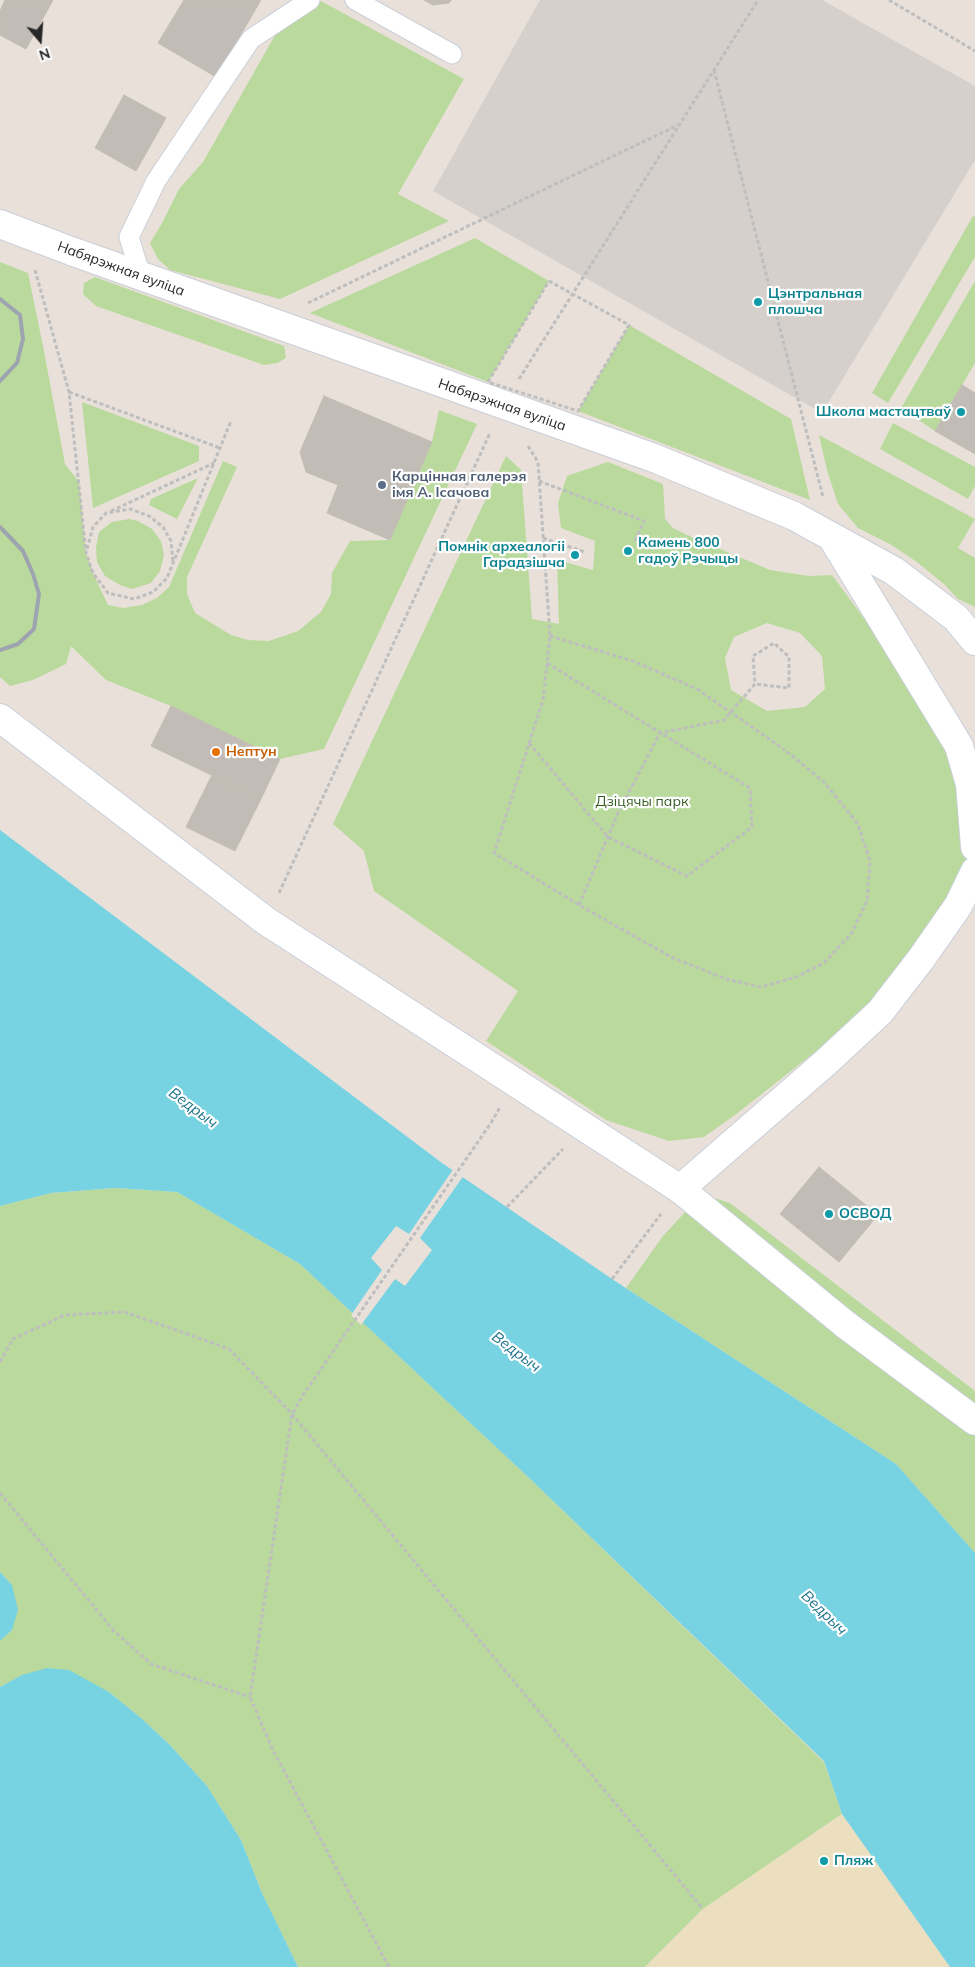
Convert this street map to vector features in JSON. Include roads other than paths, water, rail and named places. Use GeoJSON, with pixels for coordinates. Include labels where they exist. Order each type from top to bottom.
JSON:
{"type":"FeatureCollection","features":[{"type":"Feature","properties":{"kind":"street","name":"Набярэжная вуліца"},"geometry":{"type":"LineString","coordinates":[[0,224],[269,322],[508,398],[794,516],[894,571],[956,618],[975,641]]}},
{"type":"Feature","properties":{"kind":"street"},"geometry":{"type":"LineString","coordinates":[[833,538],[959,746],[970,784],[975,847]]}},
{"type":"Feature","properties":{"kind":"street"},"geometry":{"type":"LineString","coordinates":[[0,718],[266,921],[513,1083],[680,1189],[846,1325],[975,1421]]}},
{"type":"Feature","properties":{"kind":"street"},"geometry":{"type":"LineString","coordinates":[[680,1189],[825,1063],[880,1012],[921,960],[958,906],[975,871]]}},
{"type":"Feature","properties":{"kind":"lane"},"geometry":{"type":"LineString","coordinates":[[141,276],[129,237],[156,181],[251,39],[310,0]]}},
{"type":"Feature","properties":{"kind":"lane"},"geometry":{"type":"LineString","coordinates":[[355,0],[452,54]]}},
{"type":"Feature","properties":{"kind":"water","name":"Ведрыч"},"geometry":{"type":"Polygon","coordinates":[[[0,830],[442,1163],[612,1279],[896,1464],[975,1553],[975,1967],[950,1967],[842,1814],[824,1761],[527,1476],[300,1264],[177,1192],[115,1188],[51,1193],[0,1206],[0,830]]]}},
{"type":"Feature","properties":{"kind":"water"},"geometry":{"type":"Polygon","coordinates":[[[0,1572],[12,1585],[18,1610],[12,1630],[0,1641],[0,1572]]]}},
{"type":"Feature","properties":{"kind":"water"},"geometry":{"type":"Polygon","coordinates":[[[47,1668],[69,1670],[109,1692],[170,1745],[207,1786],[241,1840],[262,1893],[298,1967],[0,1967],[0,1687],[22,1675],[47,1668]]]}},
{"type":"Feature","properties":{"kind":"railway"},"geometry":{"type":"LineString","coordinates":[[0,299],[20,315],[23,339],[17,363],[0,381]]}},
{"type":"Feature","properties":{"kind":"railway"},"geometry":{"type":"LineString","coordinates":[[0,527],[23,551],[39,594],[34,629],[18,644],[0,650]]}},
{"type":"Feature","properties":{"kind":"place","name":"Цэнтральная плошча"},"geometry":{"type":"Point","coordinates":[758,302]}},
{"type":"Feature","properties":{"kind":"place","name":"Школа мастацтваў"},"geometry":{"type":"Point","coordinates":[961,412]}},
{"type":"Feature","properties":{"kind":"place","name":"Карцінная галерэя імя А. Ісачова"},"geometry":{"type":"Point","coordinates":[382,485]}},
{"type":"Feature","properties":{"kind":"place","name":"Камень 800 гадоў Рэчыцы"},"geometry":{"type":"Point","coordinates":[628,551]}},
{"type":"Feature","properties":{"kind":"place","name":"Помнік археалогіі Гарадзішча"},"geometry":{"type":"Point","coordinates":[575,555]}},
{"type":"Feature","properties":{"kind":"place","name":"Нептун"},"geometry":{"type":"Point","coordinates":[216,752]}},
{"type":"Feature","properties":{"kind":"place","name":"ОСВОД"},"geometry":{"type":"Point","coordinates":[829,1214]}},
{"type":"Feature","properties":{"kind":"place","name":"Пляж"},"geometry":{"type":"Point","coordinates":[824,1861]}},
{"type":"Feature","properties":{"kind":"park label","name":"Дзіцячы парк"},"geometry":{"type":"Point","coordinates":[642,802]}}]}
